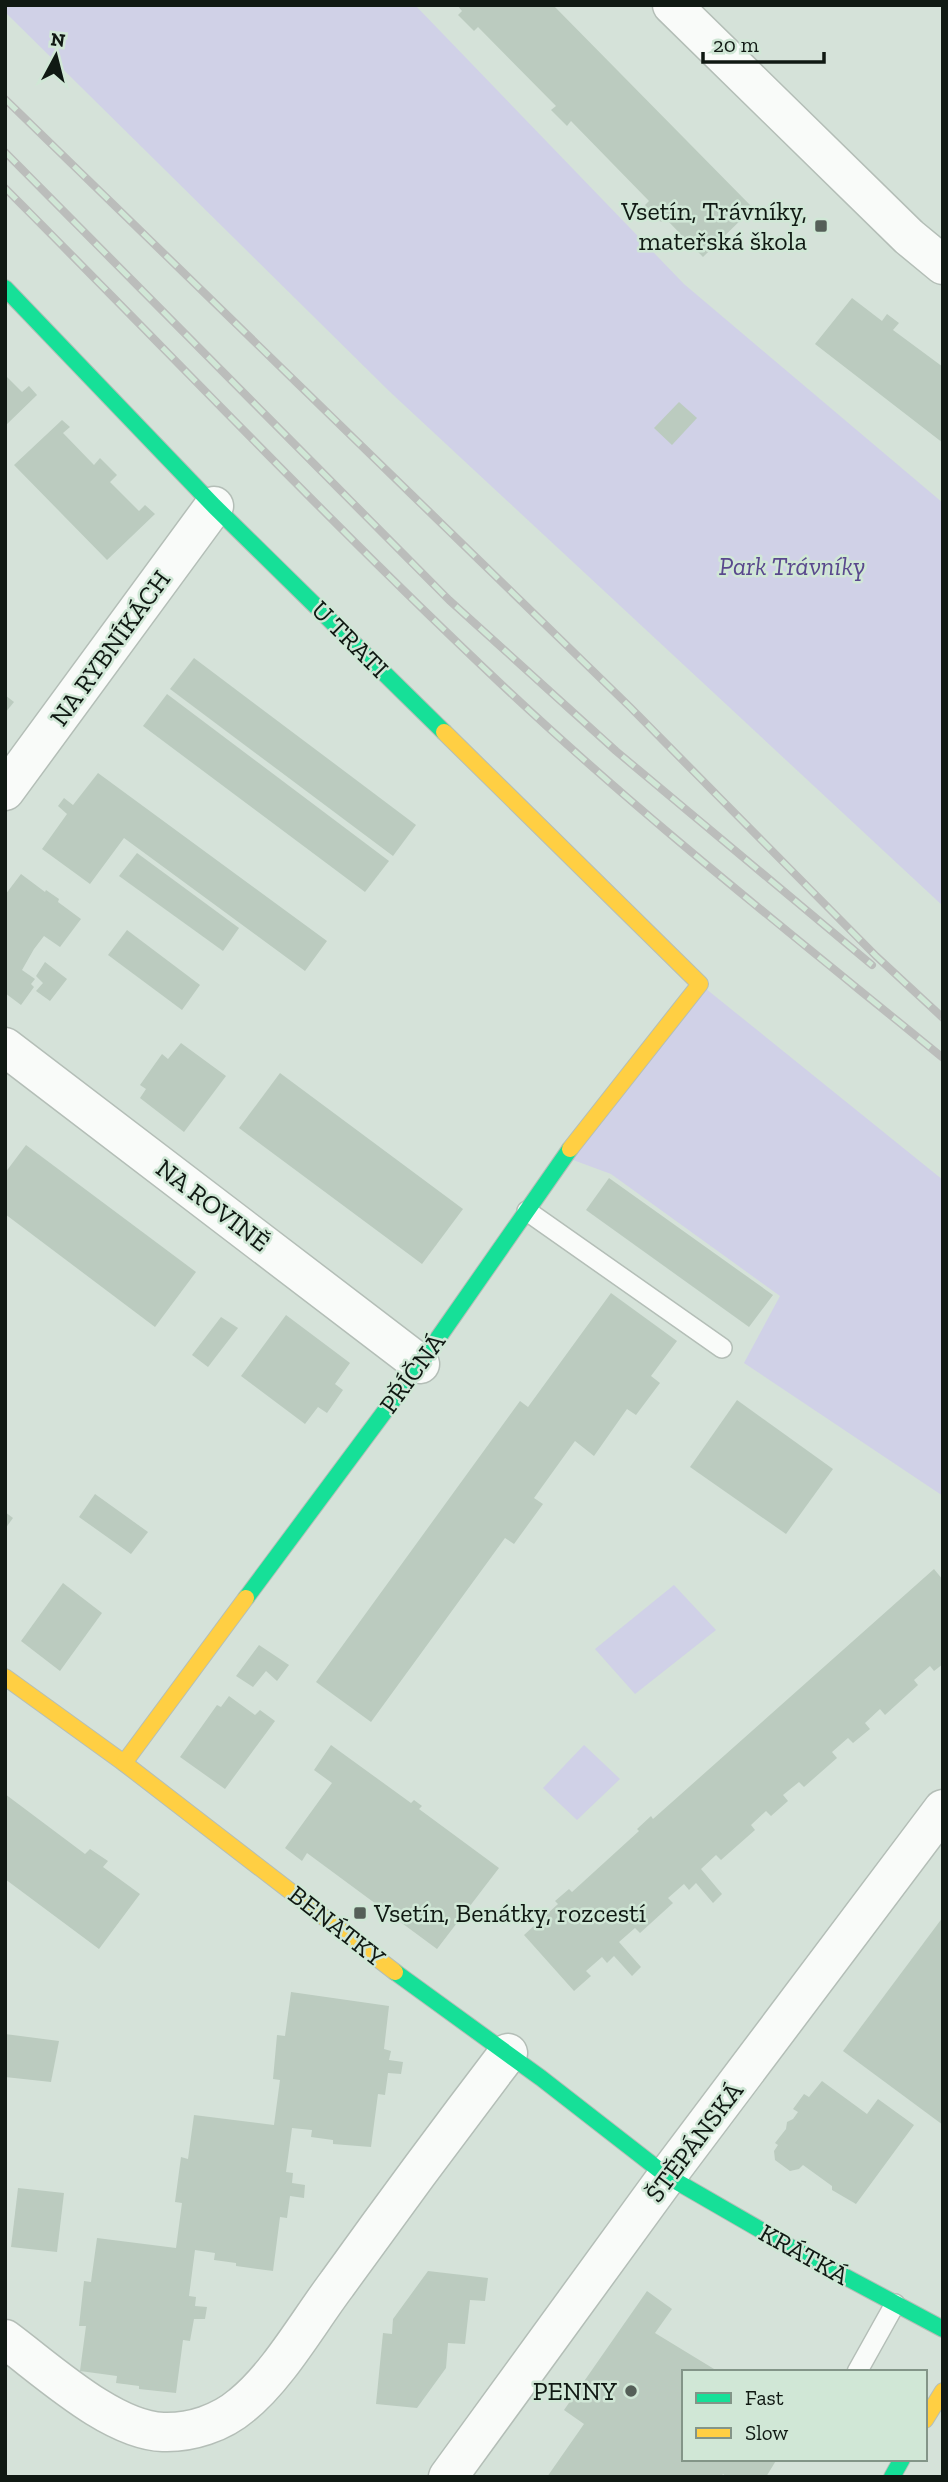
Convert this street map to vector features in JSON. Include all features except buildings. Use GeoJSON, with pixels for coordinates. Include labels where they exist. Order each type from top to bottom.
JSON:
{"type":"FeatureCollection","features":[{"type":"Feature","properties":{"kind":"street"},"geometry":{"type":"LineString","coordinates":[[672,5],[909,237],[943,265]]}},
{"type":"Feature","properties":{"kind":"street","name":"U TRATI"},"geometry":{"type":"LineString","coordinates":[[5,288],[214,506],[700,984]]}},
{"type":"Feature","properties":{"kind":"street","name":"NA RYBNÍKÁCH"},"geometry":{"type":"LineString","coordinates":[[5,791],[214,506]]}},
{"type":"Feature","properties":{"kind":"street","name":"PŘÍČNÁ"},"geometry":{"type":"LineString","coordinates":[[124,1763],[420,1364],[568,1153],[700,984]]}},
{"type":"Feature","properties":{"kind":"street","name":"NA ROVINĚ"},"geometry":{"type":"LineString","coordinates":[[5,1047],[420,1364]]}},
{"type":"Feature","properties":{"kind":"street","name":"BENÁTKY"},"geometry":{"type":"LineString","coordinates":[[5,1677],[124,1763],[667,2176]]}},
{"type":"Feature","properties":{"kind":"street","name":"ŠTĚPÁNSKÁ"},"geometry":{"type":"LineString","coordinates":[[448,2477],[667,2176],[943,1809]]}},
{"type":"Feature","properties":{"kind":"street"},"geometry":{"type":"LineString","coordinates":[[5,2339],[118,2421],[162,2432],[190,2430],[220,2420],[242,2405],[285,2356],[440,2141],[508,2053]]}},
{"type":"Feature","properties":{"kind":"street","name":"KRÁTKÁ"},"geometry":{"type":"LineString","coordinates":[[667,2176],[943,2329]]}},
{"type":"Feature","properties":{"kind":"street"},"geometry":{"type":"LineString","coordinates":[[927,2417],[943,2391]]}},
{"type":"Feature","properties":{"kind":"street"},"geometry":{"type":"LineString","coordinates":[[892,2477],[901,2461]]}},
{"type":"Feature","properties":{"kind":"lane"},"geometry":{"type":"LineString","coordinates":[[527,1211],[722,1348]]}},
{"type":"Feature","properties":{"kind":"lane"},"geometry":{"type":"LineString","coordinates":[[858,2370],[895,2304]]}},
{"type":"Feature","properties":{"kind":"green space","name":"Park Trávníky"},"geometry":{"type":"Polygon","coordinates":[[[5,5],[415,5],[684,284],[943,503],[943,906],[389,391],[5,12],[5,5]]]}},
{"type":"Feature","properties":{"kind":"green space"},"geometry":{"type":"Polygon","coordinates":[[[700,984],[943,1180],[943,1496],[744,1363],[780,1296],[611,1174],[565,1157],[700,984]]]}},
{"type":"Feature","properties":{"kind":"green space"},"geometry":{"type":"Polygon","coordinates":[[[674,1585],[716,1630],[635,1694],[595,1649],[674,1585]]]}},
{"type":"Feature","properties":{"kind":"green space"},"geometry":{"type":"Polygon","coordinates":[[[584,1745],[620,1779],[577,1820],[543,1788],[584,1745]]]}},
{"type":"Feature","properties":{"kind":"railway"},"geometry":{"type":"LineString","coordinates":[[5,99],[630,707],[876,956],[943,1018]]}},
{"type":"Feature","properties":{"kind":"railway"},"geometry":{"type":"LineString","coordinates":[[5,152],[449,600],[616,751],[872,965]]}},
{"type":"Feature","properties":{"kind":"railway"},"geometry":{"type":"LineString","coordinates":[[5,188],[313,500],[501,684],[663,828],[943,1058]]}},
{"type":"Feature","properties":{"kind":"traffic: fast"},"geometry":{"type":"LineString","coordinates":[[5,288],[214,506],[444,732]]}},
{"type":"Feature","properties":{"kind":"traffic: fast"},"geometry":{"type":"LineString","coordinates":[[246,1598],[420,1364],[570,1149]]}},
{"type":"Feature","properties":{"kind":"traffic: fast"},"geometry":{"type":"LineString","coordinates":[[395,1972],[541,2078],[667,2176],[797,2251],[943,2329]]}},
{"type":"Feature","properties":{"kind":"traffic: fast"},"geometry":{"type":"LineString","coordinates":[[892,2477],[901,2461]]}},
{"type":"Feature","properties":{"kind":"traffic: slow"},"geometry":{"type":"LineString","coordinates":[[444,732],[700,984],[570,1149]]}},
{"type":"Feature","properties":{"kind":"traffic: slow"},"geometry":{"type":"LineString","coordinates":[[124,1763],[246,1598]]}},
{"type":"Feature","properties":{"kind":"traffic: slow"},"geometry":{"type":"LineString","coordinates":[[5,1677],[124,1763],[395,1972]]}},
{"type":"Feature","properties":{"kind":"traffic: slow"},"geometry":{"type":"LineString","coordinates":[[927,2417],[943,2391]]}},
{"type":"Feature","properties":{"kind":"place","name":"Vsetín, Trávníky, mateřská škola"},"geometry":{"type":"Point","coordinates":[821,226]}},
{"type":"Feature","properties":{"kind":"place","name":"Vsetín, Benátky, rozcestí"},"geometry":{"type":"Point","coordinates":[360,1913]}},
{"type":"Feature","properties":{"kind":"place","name":"PENNY"},"geometry":{"type":"Point","coordinates":[631,2391]}}]}
